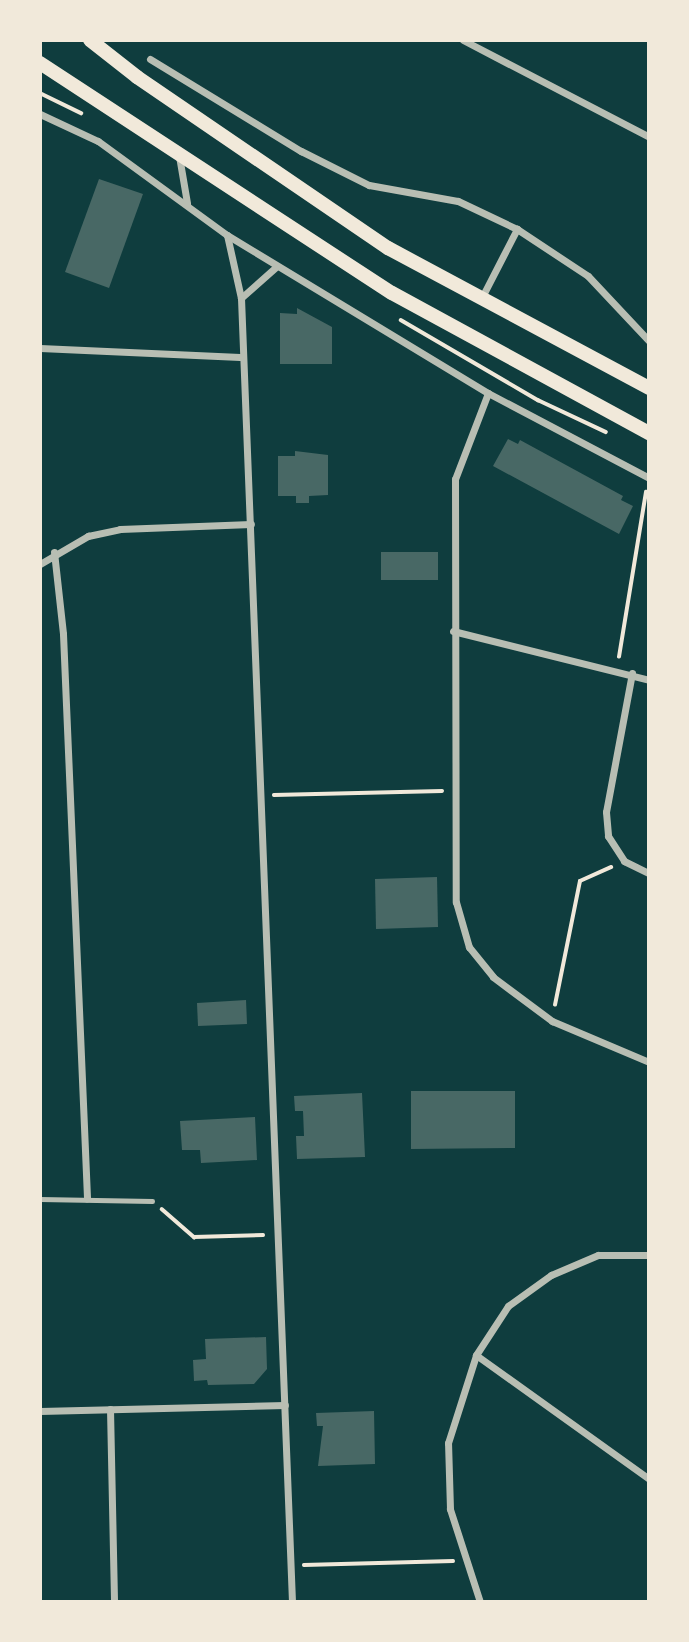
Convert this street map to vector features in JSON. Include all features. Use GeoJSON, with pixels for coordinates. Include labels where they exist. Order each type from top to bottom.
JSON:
{"type":"FeatureCollection","features":[{"type":"Feature","properties":{"kind":"main road"},"geometry":{"type":"LineString","coordinates":[[90,40],[137,78],[388,248],[649,388]]}},
{"type":"Feature","properties":{"kind":"main road"},"geometry":{"type":"LineString","coordinates":[[40,63],[179,156],[469,338],[649,433]]}},
{"type":"Feature","properties":{"kind":"street"},"geometry":{"type":"LineString","coordinates":[[463,40],[649,136]]}},
{"type":"Feature","properties":{"kind":"street"},"geometry":{"type":"LineString","coordinates":[[150,60],[301,151],[369,185],[458,201],[517,229],[587,276],[649,341]]}},
{"type":"Feature","properties":{"kind":"street"},"geometry":{"type":"LineString","coordinates":[[40,114],[98,141],[228,235],[488,393],[649,478]]}},
{"type":"Feature","properties":{"kind":"street"},"geometry":{"type":"LineString","coordinates":[[179,156],[187,203]]}},
{"type":"Feature","properties":{"kind":"street"},"geometry":{"type":"LineString","coordinates":[[481,299],[517,229]]}},
{"type":"Feature","properties":{"kind":"street"},"geometry":{"type":"LineString","coordinates":[[228,235],[242,299],[240,356],[251,524],[292,1602]]}},
{"type":"Feature","properties":{"kind":"street"},"geometry":{"type":"LineString","coordinates":[[242,299],[277,266]]}},
{"type":"Feature","properties":{"kind":"street"},"geometry":{"type":"LineString","coordinates":[[40,348],[240,356]]}},
{"type":"Feature","properties":{"kind":"street"},"geometry":{"type":"LineString","coordinates":[[488,393],[455,479],[453,631],[456,902],[469,947],[493,977],[552,1021],[649,1062]]}},
{"type":"Feature","properties":{"kind":"street"},"geometry":{"type":"LineString","coordinates":[[40,564],[54,552],[88,536],[120,529],[251,524]]}},
{"type":"Feature","properties":{"kind":"street"},"geometry":{"type":"LineString","coordinates":[[54,552],[63,635],[88,1198]]}},
{"type":"Feature","properties":{"kind":"street"},"geometry":{"type":"LineString","coordinates":[[453,631],[632,673],[649,680]]}},
{"type":"Feature","properties":{"kind":"street"},"geometry":{"type":"LineString","coordinates":[[632,673],[606,811],[608,836],[624,861],[649,873]]}},
{"type":"Feature","properties":{"kind":"street"},"geometry":{"type":"LineString","coordinates":[[480,1602],[464,1561],[450,1510],[448,1443],[477,1355],[508,1306],[551,1275],[598,1255],[649,1255]]}},
{"type":"Feature","properties":{"kind":"street"},"geometry":{"type":"LineString","coordinates":[[477,1355],[649,1479]]}},
{"type":"Feature","properties":{"kind":"street"},"geometry":{"type":"LineString","coordinates":[[40,1411],[285,1405]]}},
{"type":"Feature","properties":{"kind":"street"},"geometry":{"type":"LineString","coordinates":[[110,1409],[114,1602]]}},
{"type":"Feature","properties":{"kind":"lane"},"geometry":{"type":"LineString","coordinates":[[40,1199],[152,1201]]}},
{"type":"Feature","properties":{"kind":"path"},"geometry":{"type":"LineString","coordinates":[[617,670],[649,478]]}},
{"type":"Feature","properties":{"kind":"path"},"geometry":{"type":"LineString","coordinates":[[262,795],[455,791]]}},
{"type":"Feature","properties":{"kind":"path"},"geometry":{"type":"LineString","coordinates":[[552,1021],[579,881],[624,861]]}},
{"type":"Feature","properties":{"kind":"path"},"geometry":{"type":"LineString","coordinates":[[152,1201],[194,1237],[279,1235]]}},
{"type":"Feature","properties":{"kind":"path"},"geometry":{"type":"LineString","coordinates":[[291,1566],[464,1561]]}},
{"type":"Feature","properties":{"kind":"building"},"geometry":{"type":"Polygon","coordinates":[[[99,179],[143,194],[109,288],[65,272],[99,179]]]}},
{"type":"Feature","properties":{"kind":"building"},"geometry":{"type":"Polygon","coordinates":[[[297,308],[332,327],[332,364],[280,364],[280,313],[297,314],[297,308]]]}},
{"type":"Feature","properties":{"kind":"building"},"geometry":{"type":"Polygon","coordinates":[[[508,439],[518,444],[520,440],[623,496],[621,500],[633,506],[619,534],[493,466],[508,439]]]}},
{"type":"Feature","properties":{"kind":"building"},"geometry":{"type":"Polygon","coordinates":[[[295,451],[328,455],[328,495],[309,496],[309,503],[296,503],[296,496],[278,496],[278,456],[295,456],[295,451]]]}},
{"type":"Feature","properties":{"kind":"building"},"geometry":{"type":"Polygon","coordinates":[[[381,552],[438,552],[438,580],[381,580],[381,552]]]}},
{"type":"Feature","properties":{"kind":"building"},"geometry":{"type":"Polygon","coordinates":[[[437,877],[438,927],[376,929],[375,879],[437,877]]]}},
{"type":"Feature","properties":{"kind":"building"},"geometry":{"type":"Polygon","coordinates":[[[246,1000],[247,1024],[198,1026],[197,1003],[246,1000]]]}},
{"type":"Feature","properties":{"kind":"building"},"geometry":{"type":"Polygon","coordinates":[[[411,1091],[515,1091],[515,1148],[411,1149],[411,1091]]]}},
{"type":"Feature","properties":{"kind":"building"},"geometry":{"type":"Polygon","coordinates":[[[362,1093],[365,1157],[297,1159],[296,1136],[304,1136],[303,1111],[295,1111],[294,1096],[362,1093]]]}},
{"type":"Feature","properties":{"kind":"building"},"geometry":{"type":"Polygon","coordinates":[[[255,1117],[257,1160],[201,1163],[200,1150],[182,1150],[180,1121],[255,1117]]]}},
{"type":"Feature","properties":{"kind":"building"},"geometry":{"type":"Polygon","coordinates":[[[266,1337],[267,1369],[254,1384],[208,1385],[207,1380],[194,1381],[193,1360],[206,1359],[205,1339],[266,1337]]]}},
{"type":"Feature","properties":{"kind":"building"},"geometry":{"type":"Polygon","coordinates":[[[374,1411],[375,1464],[318,1466],[323,1426],[317,1426],[316,1413],[374,1411]]]}}]}
